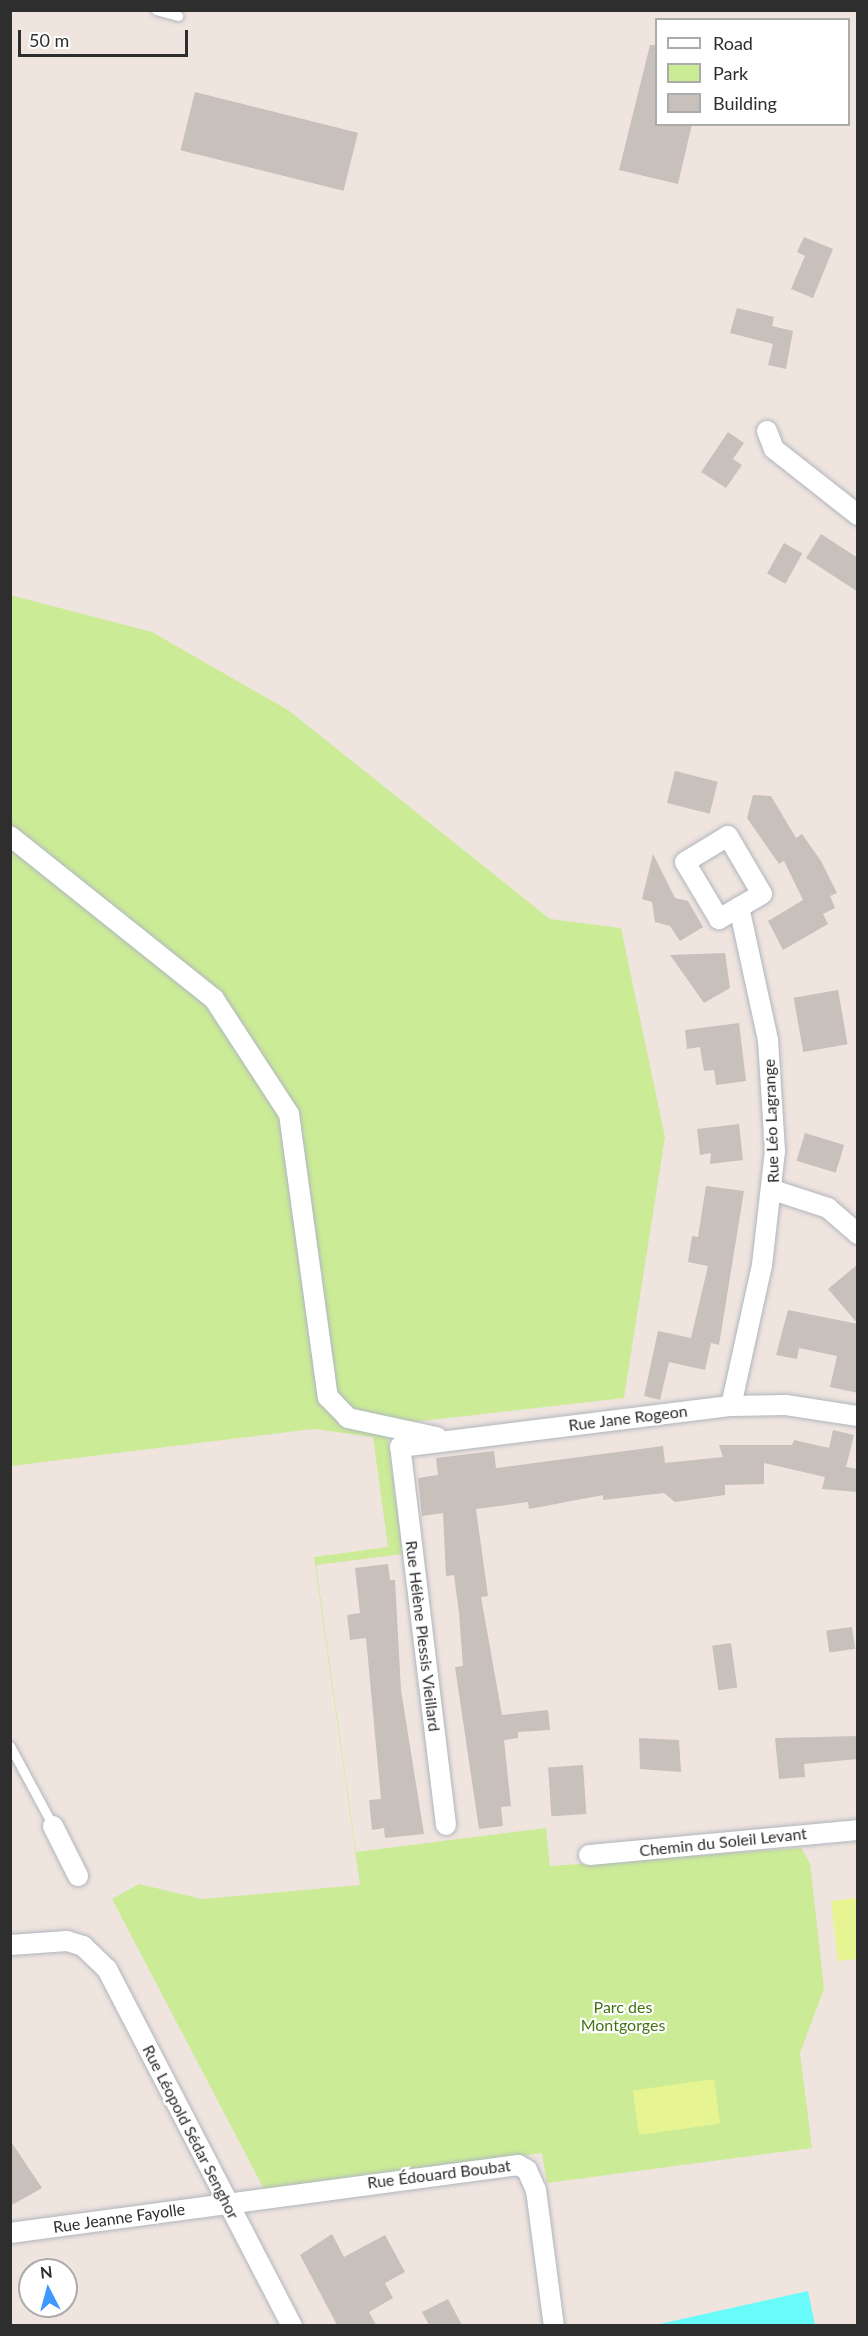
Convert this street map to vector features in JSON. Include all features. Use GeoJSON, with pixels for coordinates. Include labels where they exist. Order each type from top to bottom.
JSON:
{"type":"FeatureCollection","features":[{"type":"Feature","properties":{"kind":"street"},"geometry":{"type":"LineString","coordinates":[[767,431],[774,449],[858,515]]}},
{"type":"Feature","properties":{"kind":"street"},"geometry":{"type":"LineString","coordinates":[[10,836],[214,999],[289,1114],[321,1378],[336,1408],[366,1424],[454,1440]]}},
{"type":"Feature","properties":{"kind":"street","name":"Rue Léo Lagrange"},"geometry":{"type":"LineString","coordinates":[[731,1406],[773,1190],[768,1040],[739,907]]}},
{"type":"Feature","properties":{"kind":"street"},"geometry":{"type":"LineString","coordinates":[[773,1190],[828,1208],[858,1234]]}},
{"type":"Feature","properties":{"kind":"street","name":"Rue Jane Rogeon"},"geometry":{"type":"LineString","coordinates":[[400,1447],[731,1406],[786,1405],[858,1416]]}},
{"type":"Feature","properties":{"kind":"street","name":"Rue Hélène Plessis Vieillard"},"geometry":{"type":"LineString","coordinates":[[400,1447],[446,1824]]}},
{"type":"Feature","properties":{"kind":"street"},"geometry":{"type":"LineString","coordinates":[[53,1826],[78,1876]]}},
{"type":"Feature","properties":{"kind":"street","name":"Chemin du Soleil Levant"},"geometry":{"type":"LineString","coordinates":[[590,1855],[858,1830]]}},
{"type":"Feature","properties":{"kind":"street","name":"Rue Léopold Sédar Senghor"},"geometry":{"type":"LineString","coordinates":[[10,1945],[48,1940],[83,1946],[106,1969],[292,2325]]}},
{"type":"Feature","properties":{"kind":"street","name":"Rue Édouard Boubat"},"geometry":{"type":"LineString","coordinates":[[228,2202],[518,2165],[527,2170],[536,2190],[554,2325]]}},
{"type":"Feature","properties":{"kind":"street","name":"Rue Jeanne Fayolle"},"geometry":{"type":"LineString","coordinates":[[10,2233],[228,2202]]}},
{"type":"Feature","properties":{"kind":"lane"},"geometry":{"type":"LineString","coordinates":[[156,10],[178,16]]}},
{"type":"Feature","properties":{"kind":"lane"},"geometry":{"type":"LineString","coordinates":[[10,1746],[53,1826]]}},
{"type":"Feature","properties":{"kind":"green space","name":"Parc des Montgorges"},"geometry":{"type":"Polygon","coordinates":[[[10,595],[152,632],[288,710],[550,919],[621,928],[665,1137],[624,1398],[386,1425],[403,1554],[316,1565],[356,1852],[546,1828],[550,1866],[801,1848],[810,1863],[824,1989],[800,2053],[812,2148],[547,2183],[542,2153],[265,2191],[112,1899],[139,1884],[202,1899],[360,1885],[314,1557],[388,1547],[373,1437],[314,1429],[11,1466],[10,595]]]}},
{"type":"Feature","properties":{"kind":"green space"},"geometry":{"type":"Polygon","coordinates":[[[857,1898],[857,1959],[838,1961],[831,1901],[857,1898]]]}},
{"type":"Feature","properties":{"kind":"green space"},"geometry":{"type":"Polygon","coordinates":[[[714,2079],[720,2124],[639,2135],[633,2090],[714,2079]]]}},
{"type":"Feature","properties":{"kind":"water"},"geometry":{"type":"Polygon","coordinates":[[[808,2291],[815,2325],[655,2325],[808,2291]]]}},
{"type":"Feature","properties":{"kind":"building"},"geometry":{"type":"Polygon","coordinates":[[[650,45],[655,45],[655,126],[692,126],[678,184],[619,170],[650,45]]]}},
{"type":"Feature","properties":{"kind":"building"},"geometry":{"type":"Polygon","coordinates":[[[195,92],[358,133],[343,191],[180,150],[195,92]]]}},
{"type":"Feature","properties":{"kind":"building"},"geometry":{"type":"Polygon","coordinates":[[[804,237],[833,249],[813,298],[791,289],[805,256],[797,252],[804,237]]]}},
{"type":"Feature","properties":{"kind":"building"},"geometry":{"type":"Polygon","coordinates":[[[737,308],[774,317],[772,326],[793,331],[786,369],[768,365],[773,344],[730,333],[737,308]]]}},
{"type":"Feature","properties":{"kind":"building"},"geometry":{"type":"Polygon","coordinates":[[[728,432],[744,443],[733,459],[742,465],[726,488],[701,472],[728,432]]]}},
{"type":"Feature","properties":{"kind":"building"},"geometry":{"type":"Polygon","coordinates":[[[821,534],[858,558],[858,592],[806,558],[821,534]]]}},
{"type":"Feature","properties":{"kind":"building"},"geometry":{"type":"Polygon","coordinates":[[[784,543],[802,553],[785,584],[767,574],[784,543]]]}},
{"type":"Feature","properties":{"kind":"building"},"geometry":{"type":"Polygon","coordinates":[[[675,771],[718,782],[710,814],[667,803],[675,771]]]}},
{"type":"Feature","properties":{"kind":"building"},"geometry":{"type":"Polygon","coordinates":[[[753,795],[771,796],[796,838],[802,834],[821,861],[837,893],[830,896],[835,908],[823,914],[828,924],[783,950],[768,921],[803,900],[784,861],[779,864],[747,818],[753,795]]]}},
{"type":"Feature","properties":{"kind":"building"},"geometry":{"type":"Polygon","coordinates":[[[653,854],[675,898],[688,901],[703,927],[680,941],[670,926],[655,922],[652,902],[642,899],[653,854]]]}},
{"type":"Feature","properties":{"kind":"building"},"geometry":{"type":"Polygon","coordinates":[[[725,953],[730,988],[704,1003],[670,955],[725,953]]]}},
{"type":"Feature","properties":{"kind":"building"},"geometry":{"type":"Polygon","coordinates":[[[838,990],[848,1044],[803,1052],[794,998],[838,990]]]}},
{"type":"Feature","properties":{"kind":"building"},"geometry":{"type":"Polygon","coordinates":[[[739,1023],[746,1081],[716,1085],[714,1070],[704,1071],[700,1047],[687,1049],[685,1030],[739,1023]]]}},
{"type":"Feature","properties":{"kind":"building"},"geometry":{"type":"Polygon","coordinates":[[[739,1124],[743,1160],[710,1164],[711,1153],[700,1155],[697,1129],[739,1124]]]}},
{"type":"Feature","properties":{"kind":"building"},"geometry":{"type":"Polygon","coordinates":[[[805,1133],[844,1145],[836,1173],[797,1161],[805,1133]]]}},
{"type":"Feature","properties":{"kind":"building"},"geometry":{"type":"Polygon","coordinates":[[[706,1186],[744,1191],[719,1345],[711,1343],[705,1370],[669,1362],[660,1400],[644,1396],[658,1331],[691,1338],[708,1266],[688,1262],[692,1236],[698,1237],[706,1186]]]}},
{"type":"Feature","properties":{"kind":"building"},"geometry":{"type":"Polygon","coordinates":[[[858,1264],[858,1324],[828,1289],[858,1264]]]}},
{"type":"Feature","properties":{"kind":"building"},"geometry":{"type":"Polygon","coordinates":[[[788,1310],[858,1324],[858,1393],[830,1387],[837,1356],[799,1348],[797,1359],[776,1355],[788,1310]]]}},
{"type":"Feature","properties":{"kind":"building"},"geometry":{"type":"Polygon","coordinates":[[[833,1430],[854,1435],[846,1467],[858,1469],[858,1492],[822,1489],[825,1477],[764,1463],[764,1484],[725,1485],[725,1495],[675,1502],[664,1493],[603,1500],[603,1495],[529,1509],[528,1502],[476,1509],[488,1596],[481,1597],[502,1715],[548,1710],[550,1730],[518,1732],[518,1738],[504,1740],[511,1806],[501,1807],[503,1826],[479,1829],[455,1667],[463,1666],[454,1575],[446,1576],[443,1513],[422,1516],[418,1478],[438,1475],[436,1458],[494,1451],[496,1468],[663,1446],[665,1463],[723,1457],[719,1445],[792,1445],[794,1440],[829,1448],[833,1430]]]}},
{"type":"Feature","properties":{"kind":"building"},"geometry":{"type":"Polygon","coordinates":[[[388,1564],[390,1580],[395,1580],[401,1690],[424,1834],[385,1838],[384,1828],[372,1830],[369,1800],[381,1799],[366,1638],[350,1640],[347,1615],[360,1613],[355,1568],[388,1564]]]}},
{"type":"Feature","properties":{"kind":"building"},"geometry":{"type":"Polygon","coordinates":[[[852,1627],[855,1649],[829,1652],[826,1631],[852,1627]]]}},
{"type":"Feature","properties":{"kind":"building"},"geometry":{"type":"Polygon","coordinates":[[[731,1643],[737,1688],[718,1690],[712,1646],[731,1643]]]}},
{"type":"Feature","properties":{"kind":"building"},"geometry":{"type":"Polygon","coordinates":[[[858,1736],[858,1759],[804,1764],[805,1777],[779,1779],[775,1738],[858,1736]]]}},
{"type":"Feature","properties":{"kind":"building"},"geometry":{"type":"Polygon","coordinates":[[[639,1738],[679,1740],[681,1772],[640,1769],[639,1738]]]}},
{"type":"Feature","properties":{"kind":"building"},"geometry":{"type":"Polygon","coordinates":[[[583,1765],[586,1814],[552,1816],[548,1767],[583,1765]]]}},
{"type":"Feature","properties":{"kind":"building"},"geometry":{"type":"Polygon","coordinates":[[[10,2140],[42,2188],[10,2206],[10,2140]]]}},
{"type":"Feature","properties":{"kind":"building"},"geometry":{"type":"Polygon","coordinates":[[[332,2234],[344,2257],[385,2235],[405,2272],[385,2283],[393,2298],[369,2312],[376,2325],[337,2325],[300,2255],[332,2234]]]}},
{"type":"Feature","properties":{"kind":"building"},"geometry":{"type":"Polygon","coordinates":[[[448,2299],[462,2325],[429,2325],[422,2312],[448,2299]]]}}]}
